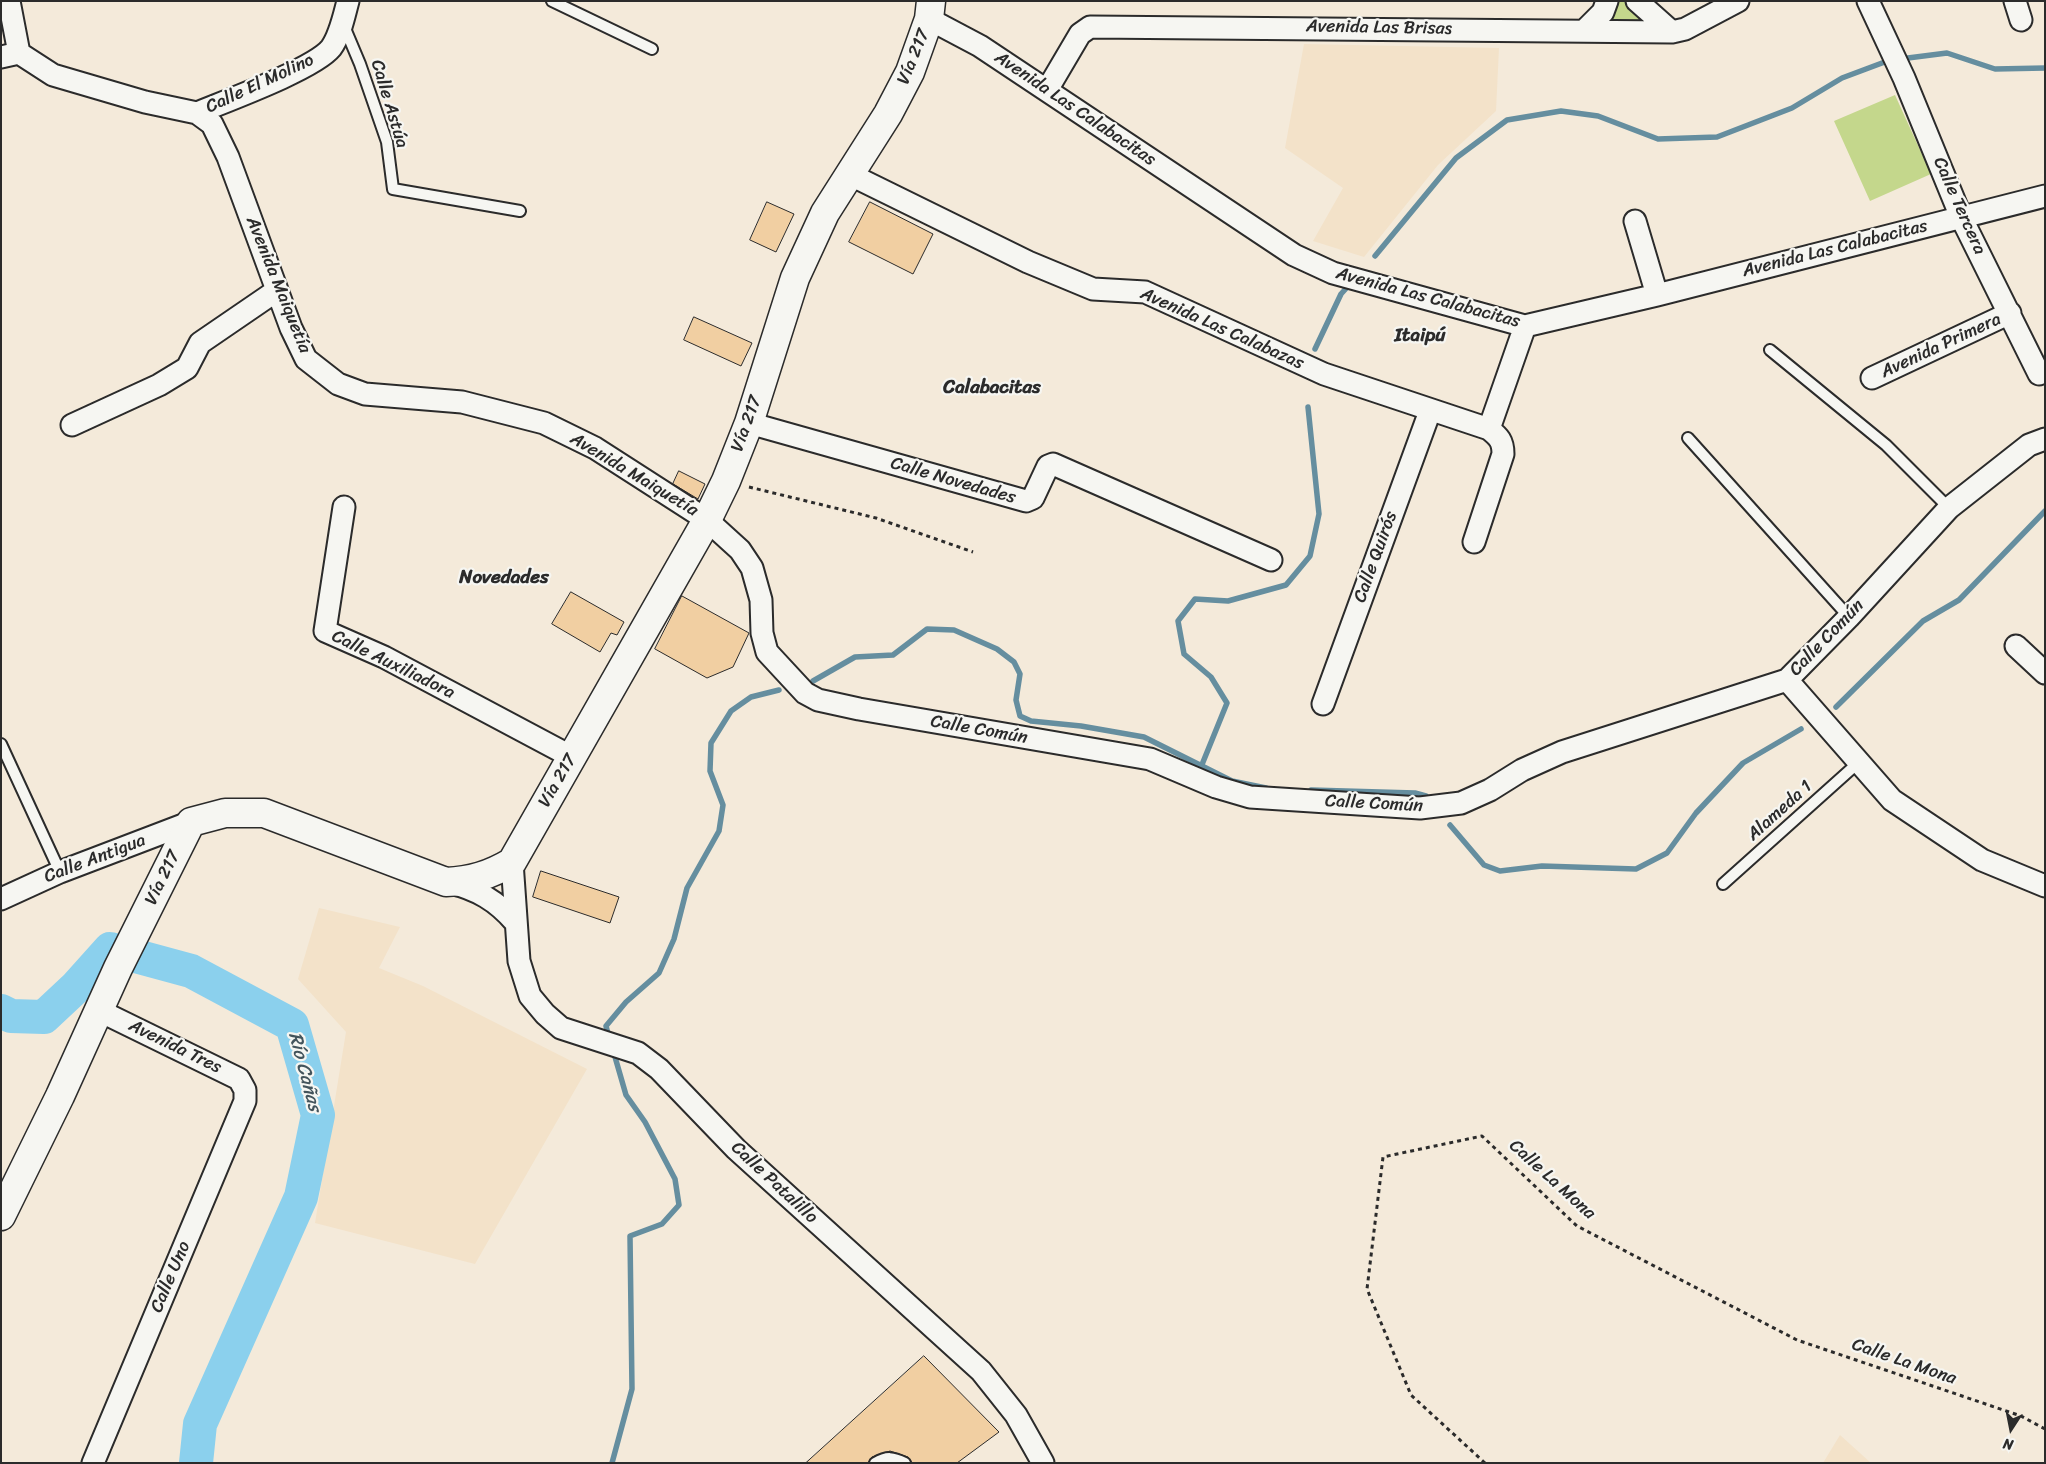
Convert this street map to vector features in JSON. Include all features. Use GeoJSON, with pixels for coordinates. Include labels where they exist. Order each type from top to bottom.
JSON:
{"type":"FeatureCollection","features":[{"type":"Feature","properties":{"kind":"main road","name":"Vía 217"},"geometry":{"type":"LineString","coordinates":[[512,862],[707,520],[726,481],[749,423],[794,278],[825,213],[851,175],[888,114],[910,72],[930,10]]}},
{"type":"Feature","properties":{"kind":"main road"},"geometry":{"type":"LineString","coordinates":[[190,822],[225,813],[264,814],[446,882],[468,881],[491,874],[512,862]]}},
{"type":"Feature","properties":{"kind":"main road","name":"Vía 217"},"geometry":{"type":"LineString","coordinates":[[1,1216],[100,1010],[118,968],[190,822]]}},
{"type":"Feature","properties":{"kind":"street"},"geometry":{"type":"LineString","coordinates":[[9,1],[10,55],[53,75],[145,102],[197,113]]}},
{"type":"Feature","properties":{"kind":"street","name":"Calle El Molino"},"geometry":{"type":"LineString","coordinates":[[197,113],[312,63],[331,48],[342,23],[348,1]]}},
{"type":"Feature","properties":{"kind":"street"},"geometry":{"type":"LineString","coordinates":[[1585,30],[1603,12],[1607,1]]}},
{"type":"Feature","properties":{"kind":"street"},"geometry":{"type":"LineString","coordinates":[[1637,1],[1672,32]]}},
{"type":"Feature","properties":{"kind":"street","name":"Avenida Las Brisas"},"geometry":{"type":"LineString","coordinates":[[1047,90],[1080,34],[1090,26],[1672,32],[1685,29],[1738,1]]}},
{"type":"Feature","properties":{"kind":"street","name":"Calle Tercera"},"geometry":{"type":"LineString","coordinates":[[1868,1],[1886,35],[1961,217],[2039,374]]}},
{"type":"Feature","properties":{"kind":"street","name":"Avenida Las Calabacitas"},"geometry":{"type":"LineString","coordinates":[[930,10],[980,46],[1294,255],[1333,273],[1525,326],[1657,295],[2045,196]]}},
{"type":"Feature","properties":{"kind":"street","name":"Avenida Maiquetía"},"geometry":{"type":"LineString","coordinates":[[197,113],[212,124],[228,157],[261,243],[276,291],[306,359],[338,384],[365,394],[462,402],[544,423],[595,448],[707,520]]}},
{"type":"Feature","properties":{"kind":"street","name":"Avenida Las Calabazas"},"geometry":{"type":"LineString","coordinates":[[851,175],[1028,262],[1093,289],[1145,292],[1324,374],[1489,430]]}},
{"type":"Feature","properties":{"kind":"street"},"geometry":{"type":"LineString","coordinates":[[1635,221],[1657,295]]}},
{"type":"Feature","properties":{"kind":"street"},"geometry":{"type":"LineString","coordinates":[[72,426],[159,385],[187,368],[200,343],[276,291]]}},
{"type":"Feature","properties":{"kind":"street","name":"Avenida Primera"},"geometry":{"type":"LineString","coordinates":[[1872,378],[2010,313]]}},
{"type":"Feature","properties":{"kind":"street"},"geometry":{"type":"LineString","coordinates":[[1474,542],[1503,454],[1503,445],[1499,436],[1489,430],[1525,326]]}},
{"type":"Feature","properties":{"kind":"street","name":"Calle Quirós"},"geometry":{"type":"LineString","coordinates":[[1323,704],[1430,411]]}},
{"type":"Feature","properties":{"kind":"street","name":"Calle Novedades"},"geometry":{"type":"LineString","coordinates":[[749,423],[1026,501],[1033,498],[1048,466],[1053,464],[1271,560]]}},
{"type":"Feature","properties":{"kind":"street","name":"Calle Común"},"geometry":{"type":"LineString","coordinates":[[707,520],[740,550],[752,568],[761,600],[762,634],[767,652],[805,693],[818,700],[956,727],[1150,759],[1216,787],[1250,797],[1420,808],[1461,803],[1490,790],[1522,770],[1562,752],[1787,680],[1849,617],[1949,508],[2029,445],[2045,439]]}},
{"type":"Feature","properties":{"kind":"street","name":"Calle Auxiliadora"},"geometry":{"type":"LineString","coordinates":[[344,508],[325,631],[384,657],[572,757]]}},
{"type":"Feature","properties":{"kind":"street"},"geometry":{"type":"LineString","coordinates":[[2016,646],[2045,674]]}},
{"type":"Feature","properties":{"kind":"street"},"geometry":{"type":"LineString","coordinates":[[1787,680],[1892,800],[1982,860],[2045,886]]}},
{"type":"Feature","properties":{"kind":"street","name":"Calle Antigua"},"geometry":{"type":"LineString","coordinates":[[1,899],[60,872],[190,822]]}},
{"type":"Feature","properties":{"kind":"street","name":"Calle Patalillo"},"geometry":{"type":"LineString","coordinates":[[512,862],[519,961],[530,996],[544,1014],[561,1028],[638,1054],[659,1070],[693,1102],[736,1148],[981,1372],[1016,1415],[1043,1463]]}},
{"type":"Feature","properties":{"kind":"street"},"geometry":{"type":"LineString","coordinates":[[446,882],[477,891],[504,910],[515,922]]}},
{"type":"Feature","properties":{"kind":"street","name":"Avenida Tres"},"geometry":{"type":"LineString","coordinates":[[100,1010],[238,1079],[245,1090]]}},
{"type":"Feature","properties":{"kind":"street","name":"Calle Uno"},"geometry":{"type":"LineString","coordinates":[[93,1463],[245,1102],[245,1090]]}},
{"type":"Feature","properties":{"kind":"lane"},"geometry":{"type":"LineString","coordinates":[[552,1],[652,49]]}},
{"type":"Feature","properties":{"kind":"lane","name":"Calle Astúa"},"geometry":{"type":"LineString","coordinates":[[342,23],[360,64],[387,142],[393,189],[520,211]]}},
{"type":"Feature","properties":{"kind":"lane"},"geometry":{"type":"LineString","coordinates":[[1770,350],[1886,445],[1949,508]]}},
{"type":"Feature","properties":{"kind":"lane"},"geometry":{"type":"LineString","coordinates":[[1688,438],[1849,617]]}},
{"type":"Feature","properties":{"kind":"lane"},"geometry":{"type":"LineString","coordinates":[[1,744],[60,872]]}},
{"type":"Feature","properties":{"kind":"lane","name":"Alameda 1"},"geometry":{"type":"LineString","coordinates":[[1723,884],[1859,762]]}},
{"type":"Feature","properties":{"kind":"lane"},"geometry":{"type":"LineString","coordinates":[[875,1463],[884,1458],[894,1457],[905,1463]]}},
{"type":"Feature","properties":{"kind":"path"},"geometry":{"type":"LineString","coordinates":[[726,481],[876,518],[973,552]]}},
{"type":"Feature","properties":{"kind":"path","name":"Calle La Mona"},"geometry":{"type":"LineString","coordinates":[[1485,1463],[1411,1395],[1367,1290],[1383,1157],[1482,1136],[1577,1226],[1797,1340],[2021,1416],[2045,1430]]}},
{"type":"Feature","properties":{"kind":"shaded area"},"geometry":{"type":"Polygon","coordinates":[[[1304,44],[1499,48],[1496,111],[1438,165],[1364,257],[1313,241],[1343,188],[1285,148],[1304,44]]]}},
{"type":"Feature","properties":{"kind":"shaded area"},"geometry":{"type":"Polygon","coordinates":[[[319,908],[400,927],[379,968],[423,986],[587,1069],[475,1264],[315,1223],[346,1032],[298,979],[319,908]]]}},
{"type":"Feature","properties":{"kind":"shaded area"},"geometry":{"type":"Polygon","coordinates":[[[1840,1435],[1871,1463],[1823,1463],[1840,1435]]]}},
{"type":"Feature","properties":{"kind":"green space"},"geometry":{"type":"Polygon","coordinates":[[[1617,1],[1630,1],[1653,21],[1604,21],[1616,7],[1617,1]]]}},
{"type":"Feature","properties":{"kind":"green space"},"geometry":{"type":"Polygon","coordinates":[[[1895,95],[1931,174],[1870,201],[1834,121],[1895,95]]]}},
{"type":"Feature","properties":{"kind":"building"},"geometry":{"type":"Polygon","coordinates":[[[767,202],[794,214],[776,252],[750,240],[767,202]]]}},
{"type":"Feature","properties":{"kind":"building"},"geometry":{"type":"Polygon","coordinates":[[[870,202],[933,234],[913,274],[849,242],[870,202]]]}},
{"type":"Feature","properties":{"kind":"building"},"geometry":{"type":"Polygon","coordinates":[[[694,317],[752,343],[741,366],[684,340],[694,317]]]}},
{"type":"Feature","properties":{"kind":"building"},"geometry":{"type":"Polygon","coordinates":[[[679,471],[705,484],[698,499],[673,484],[679,471]]]}},
{"type":"Feature","properties":{"kind":"building"},"geometry":{"type":"Polygon","coordinates":[[[571,592],[624,622],[617,635],[611,633],[600,652],[552,624],[571,592]]]}},
{"type":"Feature","properties":{"kind":"building"},"geometry":{"type":"Polygon","coordinates":[[[682,596],[749,633],[733,667],[707,678],[655,649],[682,596]]]}},
{"type":"Feature","properties":{"kind":"building"},"geometry":{"type":"Polygon","coordinates":[[[541,871],[619,897],[610,923],[533,897],[541,871]]]}},
{"type":"Feature","properties":{"kind":"building"},"geometry":{"type":"Polygon","coordinates":[[[924,1356],[999,1432],[957,1463],[912,1463],[908,1457],[890,1451],[872,1457],[868,1463],[806,1463],[924,1356]]]}},
{"type":"Feature","properties":{"kind":"waterway"},"geometry":{"type":"LineString","coordinates":[[1900,59],[1947,53],[1995,69],[2045,68]]}},
{"type":"Feature","properties":{"kind":"waterway"},"geometry":{"type":"LineString","coordinates":[[1375,256],[1456,158],[1507,120],[1561,111],[1598,116],[1658,139],[1717,137],[1792,108],[1842,78],[1890,60]]}},
{"type":"Feature","properties":{"kind":"waterway"},"geometry":{"type":"LineString","coordinates":[[1315,349],[1341,294],[1351,283]]}},
{"type":"Feature","properties":{"kind":"waterway"},"geometry":{"type":"LineString","coordinates":[[1201,767],[1227,703],[1211,677],[1184,654],[1178,621],[1195,599],[1228,601],[1286,585],[1310,556],[1319,514],[1308,407]]}},
{"type":"Feature","properties":{"kind":"waterway"},"geometry":{"type":"LineString","coordinates":[[1836,707],[1923,621],[1959,600],[2045,511]]}},
{"type":"Feature","properties":{"kind":"waterway"},"geometry":{"type":"LineString","coordinates":[[813,681],[855,657],[893,655],[927,629],[954,630],[997,649],[1014,662],[1020,674],[1016,700],[1020,716],[1031,721],[1081,726],[1144,737],[1232,781],[1266,788]]}},
{"type":"Feature","properties":{"kind":"waterway"},"geometry":{"type":"LineString","coordinates":[[609,1038],[606,1026],[626,1002],[659,973],[674,939],[687,888],[719,831],[723,805],[710,771],[711,743],[731,711],[751,697],[779,690]]}},
{"type":"Feature","properties":{"kind":"waterway"},"geometry":{"type":"LineString","coordinates":[[1450,825],[1484,865],[1500,871],[1542,866],[1636,869],[1667,853],[1696,813],[1743,763],[1801,729]]}},
{"type":"Feature","properties":{"kind":"waterway"},"geometry":{"type":"LineString","coordinates":[[1311,790],[1415,793],[1426,796]]}},
{"type":"Feature","properties":{"kind":"waterway","name":"Río Cañas"},"geometry":{"type":"LineString","coordinates":[[1,1011],[11,1016],[44,1017],[75,988],[110,949],[191,971],[292,1025],[318,1115],[301,1197],[200,1424],[196,1463]]}},
{"type":"Feature","properties":{"kind":"waterway"},"geometry":{"type":"LineString","coordinates":[[612,1463],[632,1389],[630,1236],[662,1224],[679,1205],[675,1179],[645,1122],[626,1095],[613,1050]]}},
{"type":"Feature","properties":{"kind":"district","name":"Itaipú"},"geometry":{"type":"Point","coordinates":[1420,336]}},
{"type":"Feature","properties":{"kind":"district","name":"Calabacitas"},"geometry":{"type":"Point","coordinates":[992,388]}},
{"type":"Feature","properties":{"kind":"district","name":"Novedades"},"geometry":{"type":"Point","coordinates":[504,578]}}]}
